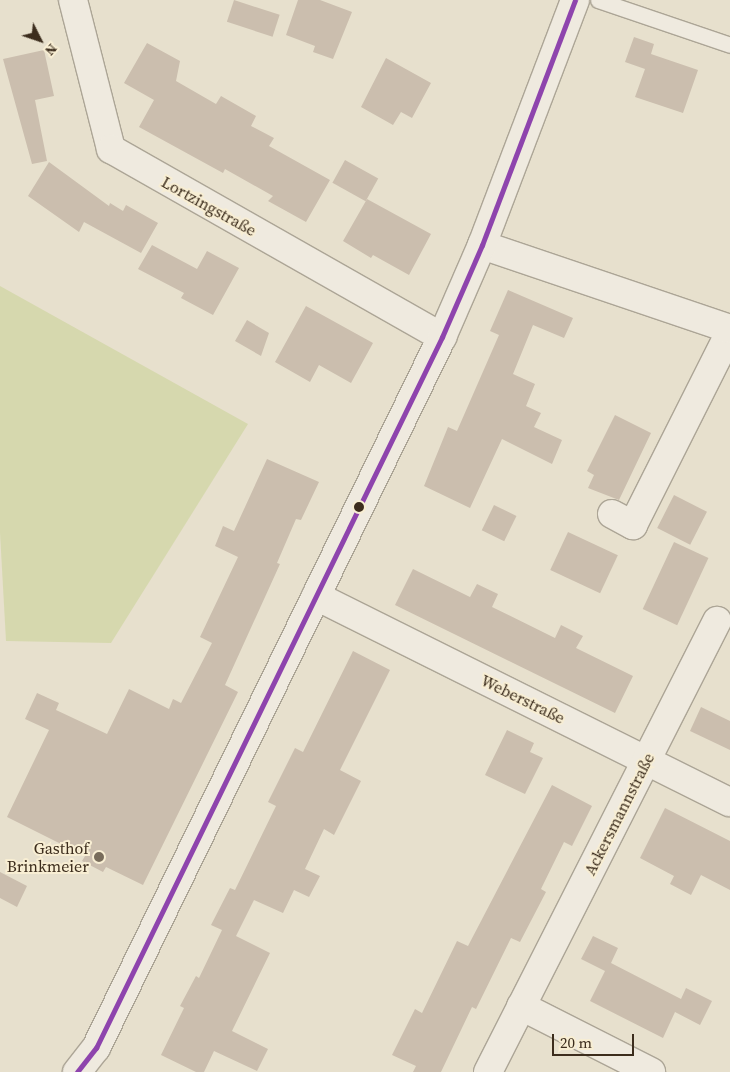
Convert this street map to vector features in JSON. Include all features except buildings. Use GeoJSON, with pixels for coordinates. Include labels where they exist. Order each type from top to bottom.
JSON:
{"type":"FeatureCollection","features":[{"type":"Feature","properties":{"kind":"street","name":"Lortzingstraße"},"geometry":{"type":"LineString","coordinates":[[72,0],[111,149],[442,338]]}},
{"type":"Feature","properties":{"kind":"street"},"geometry":{"type":"LineString","coordinates":[[77,1072],[96,1048],[442,338],[482,245],[575,0]]}},
{"type":"Feature","properties":{"kind":"street"},"geometry":{"type":"LineString","coordinates":[[482,245],[730,331],[632,524],[612,514]]}},
{"type":"Feature","properties":{"kind":"street","name":"Weberstraße"},"geometry":{"type":"LineString","coordinates":[[316,596],[730,802]]}},
{"type":"Feature","properties":{"kind":"street","name":"Ackersmannstraße"},"geometry":{"type":"LineString","coordinates":[[488,1072],[717,621]]}},
{"type":"Feature","properties":{"kind":"street"},"geometry":{"type":"LineString","coordinates":[[521,1006],[651,1072]]}},
{"type":"Feature","properties":{"kind":"lane"},"geometry":{"type":"LineString","coordinates":[[598,0],[730,45]]}},
{"type":"Feature","properties":{"kind":"green space"},"geometry":{"type":"Polygon","coordinates":[[[0,286],[248,424],[111,643],[6,641],[0,533],[0,286]]]}},
{"type":"Feature","properties":{"kind":"transit line"},"geometry":{"type":"LineString","coordinates":[[77,1072],[96,1048],[442,337],[482,245],[575,0]]}},
{"type":"Feature","properties":{"kind":"place","name":"Gasthof Brinkmeier"},"geometry":{"type":"Point","coordinates":[99,857]}}]}
